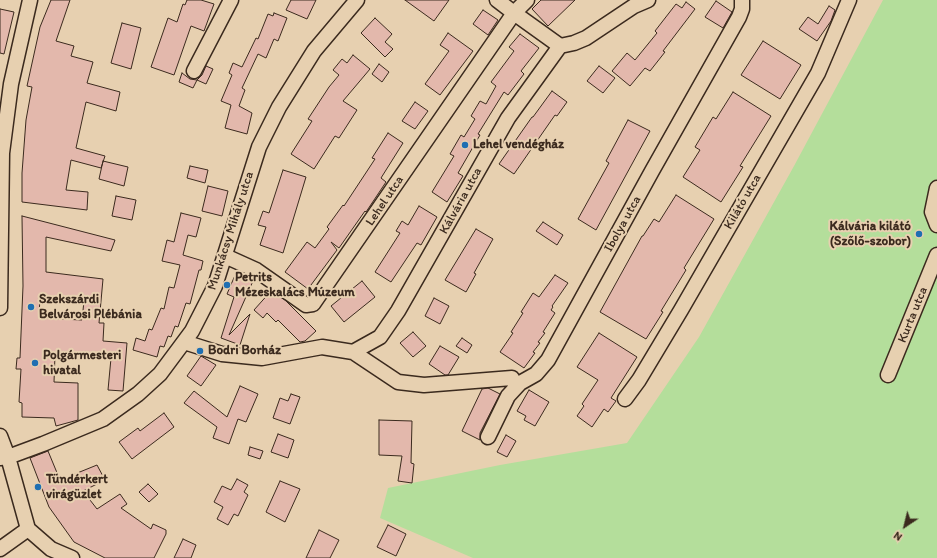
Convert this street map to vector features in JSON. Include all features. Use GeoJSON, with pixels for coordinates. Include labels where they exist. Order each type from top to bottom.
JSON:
{"type":"FeatureCollection","features":[{"type":"Feature","properties":{"kind":"street"},"geometry":{"type":"LineString","coordinates":[[0,308],[2,153],[5,82],[30,0]]}},
{"type":"Feature","properties":{"kind":"street"},"geometry":{"type":"LineString","coordinates":[[194,71],[231,0]]}},
{"type":"Feature","properties":{"kind":"street","name":"Munkácsy Mihály utca"},"geometry":{"type":"LineString","coordinates":[[4,458],[43,444],[103,419],[138,394],[160,374],[192,330],[215,286],[259,147],[279,107],[314,51],[357,0]]}},
{"type":"Feature","properties":{"kind":"street"},"geometry":{"type":"LineString","coordinates":[[497,0],[560,46],[574,44],[586,38],[634,6],[648,0]]}},
{"type":"Feature","properties":{"kind":"street","name":"Lehel utca"},"geometry":{"type":"LineString","coordinates":[[224,256],[256,270],[306,305],[313,304],[514,13],[527,0]]}},
{"type":"Feature","properties":{"kind":"street","name":"Ibolya utca"},"geometry":{"type":"LineString","coordinates":[[488,437],[508,396],[520,383],[536,374],[548,360],[652,170],[739,17],[742,9],[742,0]]}},
{"type":"Feature","properties":{"kind":"street","name":"Kilátó utca"},"geometry":{"type":"LineString","coordinates":[[625,399],[639,380],[681,310],[818,73],[849,0]]}},
{"type":"Feature","properties":{"kind":"street","name":"Kálvária utca"},"geometry":{"type":"LineString","coordinates":[[353,352],[380,337],[398,311],[508,118],[560,46]]}},
{"type":"Feature","properties":{"kind":"street"},"geometry":{"type":"LineString","coordinates":[[937,188],[932,212],[937,225]]}},
{"type":"Feature","properties":{"kind":"street","name":"Kurta utca"},"geometry":{"type":"LineString","coordinates":[[888,376],[937,255]]}},
{"type":"Feature","properties":{"kind":"street"},"geometry":{"type":"LineString","coordinates":[[184,342],[222,354],[262,358],[322,347],[353,352],[398,382],[424,385],[512,378]]}},
{"type":"Feature","properties":{"kind":"street"},"geometry":{"type":"LineString","coordinates":[[0,436],[4,458],[28,529],[49,554],[72,558]]}},
{"type":"Feature","properties":{"kind":"street"},"geometry":{"type":"LineString","coordinates":[[0,549],[28,529]]}},
{"type":"Feature","properties":{"kind":"green space"},"geometry":{"type":"Polygon","coordinates":[[[883,0],[937,0],[937,558],[473,558],[380,518],[388,488],[500,465],[627,443],[699,337],[794,166],[883,0]]]}},
{"type":"Feature","properties":{"kind":"building"},"geometry":{"type":"Polygon","coordinates":[[[51,0],[70,0],[56,41],[74,46],[71,56],[93,62],[87,83],[120,92],[116,111],[86,102],[76,148],[105,156],[101,168],[71,160],[66,190],[88,192],[87,210],[22,202],[22,173],[26,120],[32,87],[27,86],[40,27],[51,0]]]}},
{"type":"Feature","properties":{"kind":"building"},"geometry":{"type":"Polygon","coordinates":[[[187,0],[201,0],[214,4],[204,31],[191,26],[174,75],[151,67],[168,18],[177,22],[183,4],[185,5],[187,0]]]}},
{"type":"Feature","properties":{"kind":"building"},"geometry":{"type":"Polygon","coordinates":[[[291,0],[316,0],[307,19],[286,10],[291,0]]]}},
{"type":"Feature","properties":{"kind":"building"},"geometry":{"type":"Polygon","coordinates":[[[405,0],[449,0],[434,21],[405,0]]]}},
{"type":"Feature","properties":{"kind":"building"},"geometry":{"type":"Polygon","coordinates":[[[541,0],[575,0],[548,26],[532,9],[541,0]]]}},
{"type":"Feature","properties":{"kind":"building"},"geometry":{"type":"Polygon","coordinates":[[[716,1],[732,12],[723,28],[705,17],[716,1]]]}},
{"type":"Feature","properties":{"kind":"building"},"geometry":{"type":"Polygon","coordinates":[[[686,2],[695,9],[663,51],[665,52],[650,71],[645,68],[630,86],[612,71],[627,53],[635,60],[657,33],[655,31],[676,4],[682,8],[686,2]]]}},
{"type":"Feature","properties":{"kind":"building"},"geometry":{"type":"Polygon","coordinates":[[[829,6],[835,10],[831,21],[817,41],[799,29],[808,17],[818,24],[829,6]]]}},
{"type":"Feature","properties":{"kind":"building"},"geometry":{"type":"Polygon","coordinates":[[[0,9],[14,12],[4,54],[0,53],[0,9]]]}},
{"type":"Feature","properties":{"kind":"building"},"geometry":{"type":"Polygon","coordinates":[[[483,10],[498,20],[488,35],[473,24],[483,10]]]}},
{"type":"Feature","properties":{"kind":"building"},"geometry":{"type":"Polygon","coordinates":[[[274,13],[287,18],[278,41],[274,39],[266,58],[258,54],[242,88],[245,90],[239,106],[252,113],[247,134],[225,128],[231,105],[221,101],[232,75],[229,73],[233,63],[242,67],[256,38],[258,39],[268,14],[273,16],[274,13]]]}},
{"type":"Feature","properties":{"kind":"building"},"geometry":{"type":"Polygon","coordinates":[[[375,18],[392,34],[385,42],[393,49],[385,57],[361,33],[375,18]]]}},
{"type":"Feature","properties":{"kind":"building"},"geometry":{"type":"Polygon","coordinates":[[[122,23],[141,28],[131,69],[111,63],[122,23]]]}},
{"type":"Feature","properties":{"kind":"building"},"geometry":{"type":"Polygon","coordinates":[[[448,33],[473,51],[440,95],[425,84],[449,51],[440,45],[448,33]]]}},
{"type":"Feature","properties":{"kind":"building"},"geometry":{"type":"Polygon","coordinates":[[[520,34],[539,48],[521,71],[524,74],[508,95],[504,92],[478,134],[480,135],[458,173],[463,176],[447,202],[432,192],[454,156],[450,154],[461,135],[464,137],[475,119],[471,116],[480,101],[486,104],[496,86],[491,82],[514,51],[509,47],[520,34]]]}},
{"type":"Feature","properties":{"kind":"building"},"geometry":{"type":"Polygon","coordinates":[[[763,41],[801,65],[780,99],[741,75],[763,41]]]}},
{"type":"Feature","properties":{"kind":"building"},"geometry":{"type":"Polygon","coordinates":[[[353,55],[370,69],[343,101],[357,110],[339,138],[335,136],[314,169],[291,154],[312,121],[308,119],[329,87],[339,75],[333,70],[342,59],[347,63],[353,55]]]}},
{"type":"Feature","properties":{"kind":"building"},"geometry":{"type":"Polygon","coordinates":[[[379,64],[389,72],[382,82],[372,74],[379,64]]]}},
{"type":"Feature","properties":{"kind":"building"},"geometry":{"type":"Polygon","coordinates":[[[206,66],[213,69],[206,84],[197,80],[202,75],[206,66]]]}},
{"type":"Feature","properties":{"kind":"building"},"geometry":{"type":"Polygon","coordinates":[[[599,66],[615,78],[603,93],[587,81],[599,66]]]}},
{"type":"Feature","properties":{"kind":"building"},"geometry":{"type":"Polygon","coordinates":[[[182,73],[190,79],[197,80],[193,88],[179,82],[182,73]]]}},
{"type":"Feature","properties":{"kind":"building"},"geometry":{"type":"Polygon","coordinates":[[[552,91],[567,102],[557,116],[555,115],[514,174],[499,164],[552,91]]]}},
{"type":"Feature","properties":{"kind":"building"},"geometry":{"type":"Polygon","coordinates":[[[733,92],[771,116],[740,166],[743,167],[721,202],[683,177],[700,150],[695,147],[713,117],[716,119],[733,92]]]}},
{"type":"Feature","properties":{"kind":"building"},"geometry":{"type":"Polygon","coordinates":[[[415,102],[428,111],[415,129],[402,121],[415,102]]]}},
{"type":"Feature","properties":{"kind":"building"},"geometry":{"type":"Polygon","coordinates":[[[628,120],[650,131],[596,230],[578,219],[609,163],[606,161],[628,120]]]}},
{"type":"Feature","properties":{"kind":"building"},"geometry":{"type":"Polygon","coordinates":[[[388,133],[403,143],[381,178],[386,182],[339,248],[331,242],[337,250],[308,289],[285,272],[307,242],[315,248],[329,229],[327,227],[343,205],[344,206],[375,159],[372,158],[388,133]]]}},
{"type":"Feature","properties":{"kind":"building"},"geometry":{"type":"Polygon","coordinates":[[[103,161],[128,167],[124,186],[99,179],[103,161]]]}},
{"type":"Feature","properties":{"kind":"building"},"geometry":{"type":"Polygon","coordinates":[[[190,166],[208,170],[205,183],[187,178],[190,166]]]}},
{"type":"Feature","properties":{"kind":"building"},"geometry":{"type":"Polygon","coordinates":[[[283,170],[306,177],[283,253],[260,245],[266,227],[258,225],[263,211],[269,213],[283,170]]]}},
{"type":"Feature","properties":{"kind":"building"},"geometry":{"type":"Polygon","coordinates":[[[208,186],[228,191],[222,216],[202,211],[208,186]]]}},
{"type":"Feature","properties":{"kind":"building"},"geometry":{"type":"Polygon","coordinates":[[[676,195],[714,219],[684,268],[686,270],[646,339],[600,312],[642,236],[654,219],[659,222],[676,195]]]}},
{"type":"Feature","properties":{"kind":"building"},"geometry":{"type":"Polygon","coordinates":[[[116,196],[136,200],[132,220],[112,216],[116,196]]]}},
{"type":"Feature","properties":{"kind":"building"},"geometry":{"type":"Polygon","coordinates":[[[419,206],[437,217],[421,245],[417,243],[391,282],[375,272],[400,233],[396,231],[402,221],[408,225],[419,206]]]}},
{"type":"Feature","properties":{"kind":"building"},"geometry":{"type":"Polygon","coordinates":[[[181,213],[201,218],[196,237],[188,235],[183,255],[203,261],[201,270],[199,270],[190,304],[186,303],[178,327],[175,326],[171,337],[168,336],[164,347],[160,346],[157,357],[133,350],[136,338],[145,341],[149,329],[152,330],[161,308],[164,309],[169,287],[174,288],[180,265],[162,261],[167,240],[174,242],[181,213]]]}},
{"type":"Feature","properties":{"kind":"building"},"geometry":{"type":"Polygon","coordinates":[[[22,216],[115,240],[111,251],[46,237],[46,272],[103,279],[99,323],[104,323],[103,341],[127,343],[123,391],[108,390],[111,358],[55,355],[54,382],[78,383],[78,420],[56,426],[54,418],[22,417],[22,403],[19,402],[21,369],[16,369],[17,358],[20,358],[23,286],[22,216]],[[40,296],[39,318],[82,320],[84,301],[40,296]]]}},
{"type":"Feature","properties":{"kind":"building"},"geometry":{"type":"Polygon","coordinates":[[[543,222],[563,235],[557,245],[536,231],[543,222]]]}},
{"type":"Feature","properties":{"kind":"building"},"geometry":{"type":"Polygon","coordinates":[[[476,229],[493,239],[474,273],[476,274],[466,292],[445,280],[476,229]]]}},
{"type":"Feature","properties":{"kind":"building"},"geometry":{"type":"Polygon","coordinates":[[[236,273],[253,281],[229,335],[250,314],[240,345],[221,338],[234,297],[227,294],[236,273]]]}},
{"type":"Feature","properties":{"kind":"building"},"geometry":{"type":"Polygon","coordinates":[[[555,275],[568,283],[552,306],[553,307],[551,310],[555,313],[543,332],[545,333],[538,342],[540,343],[533,352],[535,353],[524,368],[500,352],[513,333],[511,332],[523,313],[521,312],[533,293],[539,297],[555,275]]]}},
{"type":"Feature","properties":{"kind":"building"},"geometry":{"type":"Polygon","coordinates":[[[362,281],[375,297],[344,322],[331,306],[362,281]]]}},
{"type":"Feature","properties":{"kind":"building"},"geometry":{"type":"Polygon","coordinates":[[[271,291],[285,300],[316,331],[305,341],[300,342],[278,320],[276,322],[267,313],[263,318],[254,310],[271,291]]]}},
{"type":"Feature","properties":{"kind":"building"},"geometry":{"type":"Polygon","coordinates":[[[434,298],[449,306],[440,324],[425,316],[434,298]]]}},
{"type":"Feature","properties":{"kind":"building"},"geometry":{"type":"Polygon","coordinates":[[[413,332],[426,346],[413,357],[400,343],[413,332]]]}},
{"type":"Feature","properties":{"kind":"building"},"geometry":{"type":"Polygon","coordinates":[[[599,333],[637,357],[611,398],[616,401],[608,412],[604,409],[592,427],[577,416],[584,406],[582,404],[598,380],[577,367],[599,333]]]}},
{"type":"Feature","properties":{"kind":"building"},"geometry":{"type":"Polygon","coordinates":[[[462,338],[472,345],[467,353],[456,346],[462,338]]]}},
{"type":"Feature","properties":{"kind":"building"},"geometry":{"type":"Polygon","coordinates":[[[440,346],[459,357],[448,375],[445,375],[429,364],[440,346]]]}},
{"type":"Feature","properties":{"kind":"building"},"geometry":{"type":"Polygon","coordinates":[[[201,356],[216,365],[201,386],[187,376],[201,356]]]}},
{"type":"Feature","properties":{"kind":"building"},"geometry":{"type":"Polygon","coordinates":[[[240,386],[258,394],[246,422],[238,419],[229,444],[213,438],[217,427],[184,403],[194,391],[227,417],[240,386]]]}},
{"type":"Feature","properties":{"kind":"building"},"geometry":{"type":"Polygon","coordinates":[[[488,388],[500,394],[480,433],[480,440],[462,431],[482,389],[488,388]]]}},
{"type":"Feature","properties":{"kind":"building"},"geometry":{"type":"Polygon","coordinates":[[[529,390],[549,402],[535,426],[524,420],[526,416],[517,411],[529,390]]]}},
{"type":"Feature","properties":{"kind":"building"},"geometry":{"type":"Polygon","coordinates":[[[291,394],[300,397],[290,424],[273,418],[280,398],[288,401],[291,394]]]}},
{"type":"Feature","properties":{"kind":"building"},"geometry":{"type":"Polygon","coordinates":[[[164,413],[174,427],[132,459],[119,442],[138,428],[140,431],[164,413]]]}},
{"type":"Feature","properties":{"kind":"building"},"geometry":{"type":"Polygon","coordinates":[[[379,420],[412,421],[411,463],[414,464],[412,483],[398,481],[402,456],[379,455],[379,420]]]}},
{"type":"Feature","properties":{"kind":"building"},"geometry":{"type":"Polygon","coordinates":[[[278,434],[294,440],[288,458],[271,452],[278,434]]]}},
{"type":"Feature","properties":{"kind":"building"},"geometry":{"type":"Polygon","coordinates":[[[506,435],[516,441],[507,457],[497,452],[506,435]]]}},
{"type":"Feature","properties":{"kind":"building"},"geometry":{"type":"Polygon","coordinates":[[[250,447],[263,451],[260,459],[248,455],[250,447]]]}},
{"type":"Feature","properties":{"kind":"building"},"geometry":{"type":"Polygon","coordinates":[[[48,451],[60,480],[97,465],[105,480],[83,491],[97,509],[120,494],[127,504],[121,508],[151,529],[153,524],[166,530],[166,534],[154,558],[105,558],[74,542],[49,507],[30,458],[48,451]]]}},
{"type":"Feature","properties":{"kind":"building"},"geometry":{"type":"Polygon","coordinates":[[[237,479],[248,485],[244,492],[248,495],[238,516],[234,514],[228,525],[217,519],[223,507],[214,502],[222,486],[231,490],[237,479]]]}},
{"type":"Feature","properties":{"kind":"building"},"geometry":{"type":"Polygon","coordinates":[[[280,481],[300,489],[285,522],[266,512],[280,481]]]}},
{"type":"Feature","properties":{"kind":"building"},"geometry":{"type":"Polygon","coordinates":[[[148,484],[158,494],[149,502],[139,492],[148,484]]]}},
{"type":"Feature","properties":{"kind":"building"},"geometry":{"type":"Polygon","coordinates":[[[388,525],[406,534],[396,556],[377,547],[388,525]]]}},
{"type":"Feature","properties":{"kind":"building"},"geometry":{"type":"Polygon","coordinates":[[[319,530],[339,540],[330,558],[306,558],[319,530]]]}},
{"type":"Feature","properties":{"kind":"building"},"geometry":{"type":"Polygon","coordinates":[[[183,539],[196,545],[191,558],[174,558],[183,539]]]}},
{"type":"Feature","properties":{"kind":"place","name":"Lehel vendégház"},"geometry":{"type":"Point","coordinates":[465,145]}},
{"type":"Feature","properties":{"kind":"place","name":"Kálvária kilátó (Szőlő-szobor)"},"geometry":{"type":"Point","coordinates":[919,234]}},
{"type":"Feature","properties":{"kind":"place","name":"Petrits Mézeskalács Múzeum"},"geometry":{"type":"Point","coordinates":[227,285]}},
{"type":"Feature","properties":{"kind":"place","name":"Szekszárdi Belvárosi Plébánia"},"geometry":{"type":"Point","coordinates":[31,307]}},
{"type":"Feature","properties":{"kind":"place","name":"Bodri Borház"},"geometry":{"type":"Point","coordinates":[200,351]}},
{"type":"Feature","properties":{"kind":"place","name":"Polgármesteri hivatal"},"geometry":{"type":"Point","coordinates":[35,363]}},
{"type":"Feature","properties":{"kind":"place","name":"Tündérkert virágüzlet"},"geometry":{"type":"Point","coordinates":[38,487]}}]}
